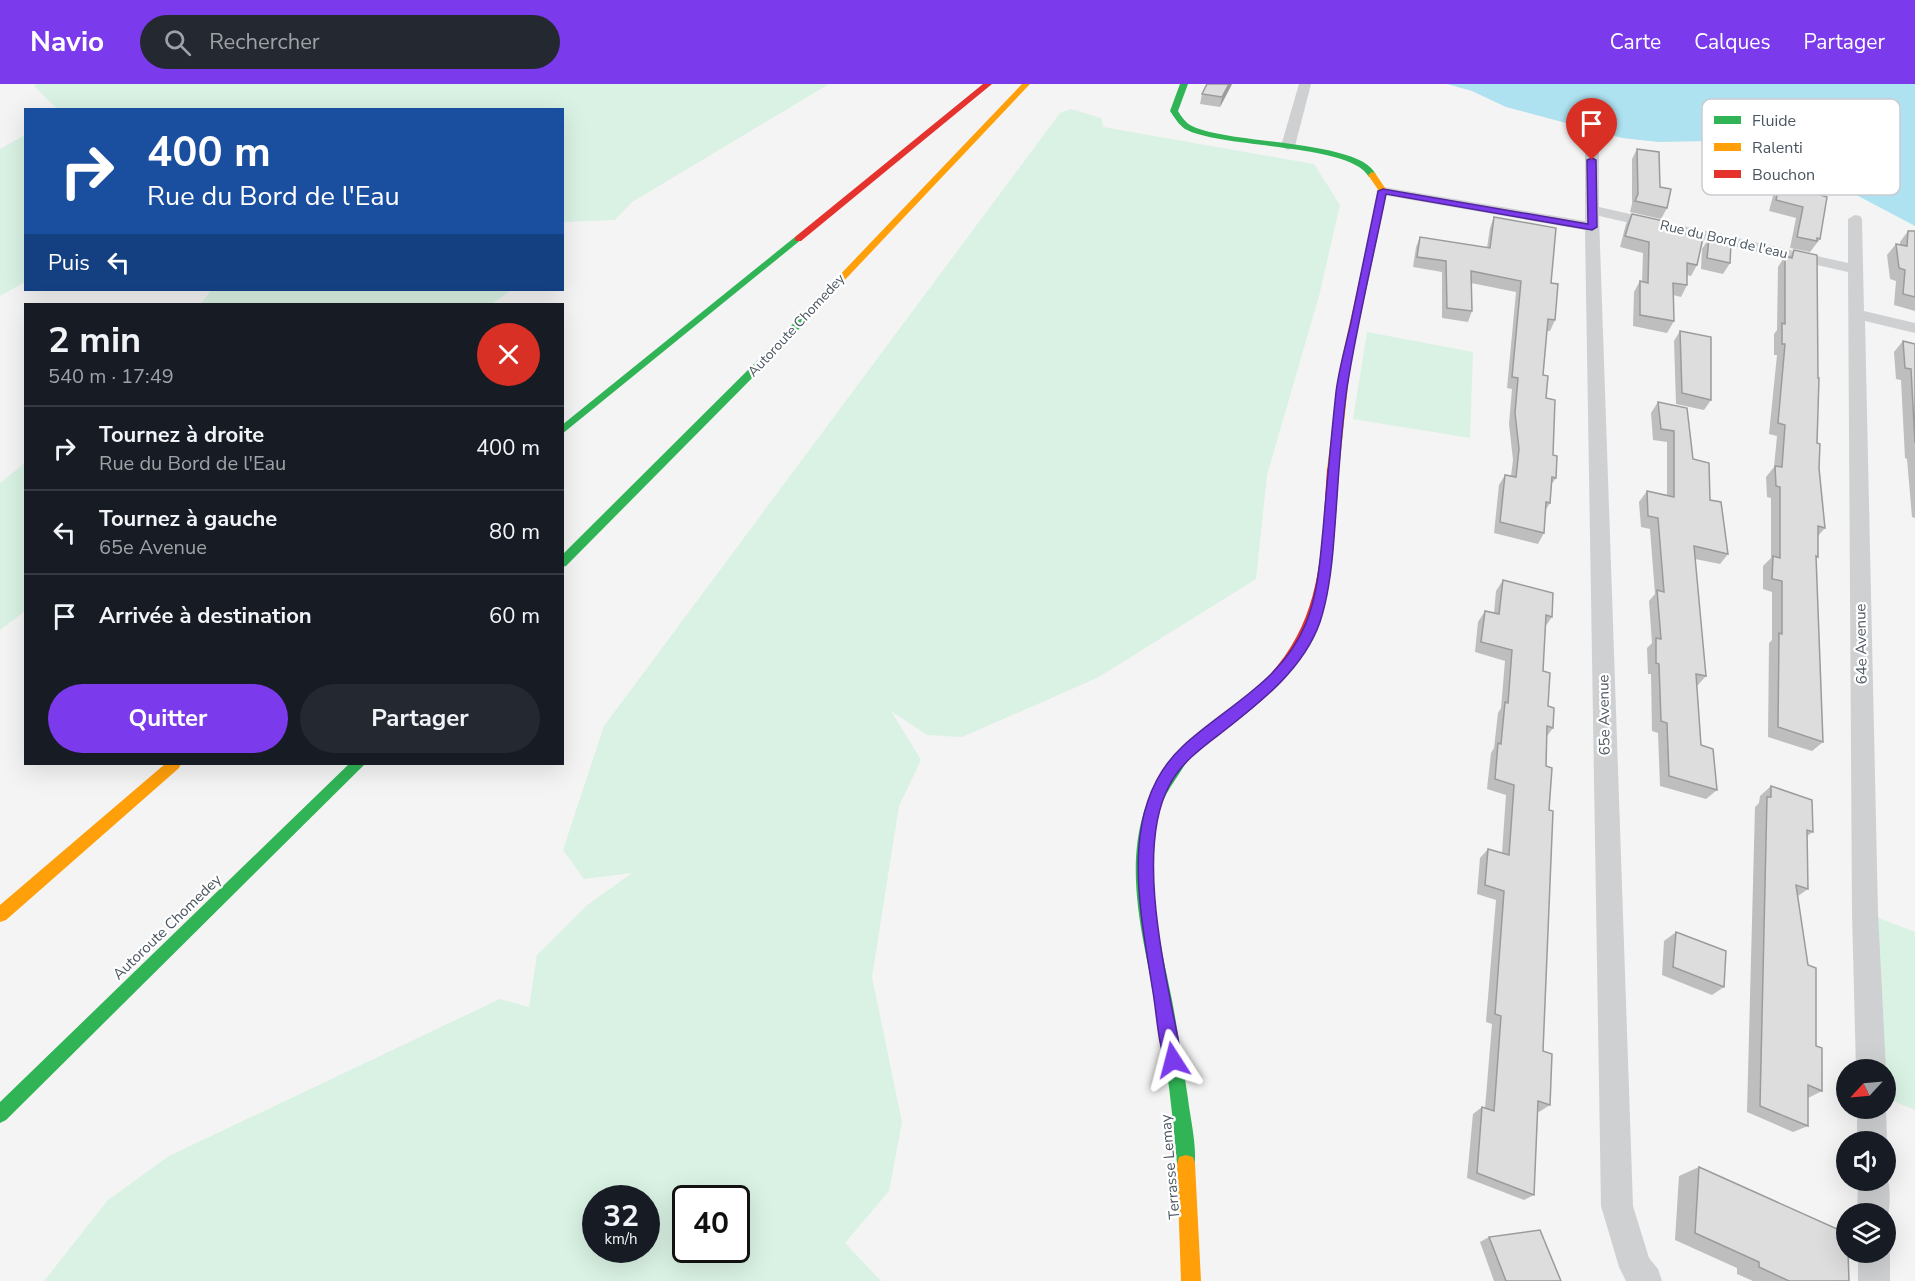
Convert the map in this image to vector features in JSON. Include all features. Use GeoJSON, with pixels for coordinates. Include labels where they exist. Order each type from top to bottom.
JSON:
{"type":"FeatureCollection","features":[{"type":"Feature","properties":{"kind":"main road"},"geometry":{"type":"LineString","coordinates":[[564,429],[988,84]]}},
{"type":"Feature","properties":{"kind":"main road","name":"Autoroute Chomedey"},"geometry":{"type":"LineString","coordinates":[[564,561],[765,359],[1026,84]]}},
{"type":"Feature","properties":{"kind":"main road"},"geometry":{"type":"LineString","coordinates":[[1184,84],[1174,112],[1178,120],[1189,129],[1206,134],[1338,155],[1356,161],[1371,173],[1383,191]]}},
{"type":"Feature","properties":{"kind":"main road","name":"Terrasse Lemay"},"geometry":{"type":"LineString","coordinates":[[1191,1281],[1192,1223],[1188,1162],[1153,938],[1146,860],[1148,832],[1153,806],[1163,782],[1175,765],[1188,751],[1259,695],[1280,674],[1303,642],[1313,622],[1324,575],[1343,379],[1383,191]]}},
{"type":"Feature","properties":{"kind":"main road"},"geometry":{"type":"LineString","coordinates":[[0,915],[173,765]]}},
{"type":"Feature","properties":{"kind":"main road","name":"Autoroute Chomedey"},"geometry":{"type":"LineString","coordinates":[[0,1114],[357,765]]}},
{"type":"Feature","properties":{"kind":"main road"},"geometry":{"type":"LineString","coordinates":[[0,1130],[115,1002]]}},
{"type":"Feature","properties":{"kind":"street"},"geometry":{"type":"LineString","coordinates":[[1288,146],[1305,84]]}},
{"type":"Feature","properties":{"kind":"street","name":"65e Avenue"},"geometry":{"type":"LineString","coordinates":[[1592,143],[1617,1206],[1635,1267],[1646,1281]]}},
{"type":"Feature","properties":{"kind":"street"},"geometry":{"type":"LineString","coordinates":[[1383,191],[1592,219]]}},
{"type":"Feature","properties":{"kind":"street","name":"Rue du Bord de l'eau"},"geometry":{"type":"LineString","coordinates":[[1592,219],[1856,269]]}},
{"type":"Feature","properties":{"kind":"street","name":"64e Avenue"},"geometry":{"type":"LineString","coordinates":[[1855,219],[1865,914],[1871,1059]]}},
{"type":"Feature","properties":{"kind":"street"},"geometry":{"type":"LineString","coordinates":[[1857,314],[1915,328]]}},
{"type":"Feature","properties":{"kind":"street"},"geometry":{"type":"LineString","coordinates":[[1874,1263],[1874,1281]]}},
{"type":"Feature","properties":{"kind":"green space"},"geometry":{"type":"Polygon","coordinates":[[[36,84],[829,84],[632,202],[615,220],[564,222],[564,108],[56,108],[34,86],[36,84]]]}},
{"type":"Feature","properties":{"kind":"green space"},"geometry":{"type":"Polygon","coordinates":[[[1071,109],[1101,118],[1103,127],[1314,164],[1340,205],[1319,296],[1267,475],[1256,579],[1097,678],[962,737],[927,735],[891,711],[921,760],[899,806],[872,977],[902,1122],[889,1191],[845,1243],[881,1281],[44,1281],[108,1200],[169,1156],[500,999],[529,1007],[537,955],[586,906],[632,873],[584,879],[563,850],[604,726],[1060,113],[1071,109]]]}},
{"type":"Feature","properties":{"kind":"green space"},"geometry":{"type":"Polygon","coordinates":[[[24,136],[24,283],[0,296],[0,149],[24,136]]]}},
{"type":"Feature","properties":{"kind":"green space"},"geometry":{"type":"Polygon","coordinates":[[[210,291],[510,291],[493,303],[202,303],[210,291]]]}},
{"type":"Feature","properties":{"kind":"green space"},"geometry":{"type":"Polygon","coordinates":[[[1367,332],[1473,352],[1470,438],[1353,419],[1367,332]]]}},
{"type":"Feature","properties":{"kind":"green space"},"geometry":{"type":"Polygon","coordinates":[[[24,464],[24,612],[0,630],[0,483],[24,464]]]}},
{"type":"Feature","properties":{"kind":"green space"},"geometry":{"type":"Polygon","coordinates":[[[1865,913],[1915,932],[1915,1110],[1896,1102],[1896,1059],[1885,1059],[1865,913]]]}},
{"type":"Feature","properties":{"kind":"water"},"geometry":{"type":"Polygon","coordinates":[[[1447,84],[1915,84],[1915,226],[1856,195],[1900,195],[1900,99],[1702,99],[1702,141],[1659,142],[1622,138],[1506,107],[1472,91],[1447,84]]]}},
{"type":"Feature","properties":{"kind":"building"},"geometry":{"type":"Polygon","coordinates":[[[1207,84],[1229,84],[1222,97],[1202,94],[1207,84]]]}},
{"type":"Feature","properties":{"kind":"building"},"geometry":{"type":"Polygon","coordinates":[[[1637,149],[1659,152],[1660,187],[1671,189],[1667,208],[1635,201],[1638,194],[1637,149]]]}},
{"type":"Feature","properties":{"kind":"building"},"geometry":{"type":"Polygon","coordinates":[[[1777,195],[1827,197],[1820,239],[1817,238],[1817,241],[1797,237],[1803,207],[1776,200],[1777,195]]]}},
{"type":"Feature","properties":{"kind":"building"},"geometry":{"type":"Polygon","coordinates":[[[1632,214],[1664,221],[1663,229],[1703,238],[1697,265],[1687,263],[1687,285],[1673,283],[1674,321],[1640,315],[1640,281],[1648,283],[1649,242],[1625,236],[1632,214]]]}},
{"type":"Feature","properties":{"kind":"building"},"geometry":{"type":"Polygon","coordinates":[[[1494,217],[1556,228],[1551,283],[1558,284],[1555,320],[1548,319],[1543,375],[1548,376],[1546,398],[1555,400],[1553,455],[1557,456],[1556,478],[1552,477],[1550,503],[1546,502],[1544,533],[1500,522],[1505,475],[1516,477],[1519,449],[1515,413],[1518,378],[1512,377],[1521,281],[1471,271],[1472,311],[1447,308],[1446,261],[1417,257],[1420,237],[1490,248],[1494,217]]]}},
{"type":"Feature","properties":{"kind":"building"},"geometry":{"type":"Polygon","coordinates":[[[1908,231],[1915,231],[1915,297],[1903,294],[1905,270],[1899,268],[1896,244],[1907,246],[1908,231]]]}},
{"type":"Feature","properties":{"kind":"building"},"geometry":{"type":"Polygon","coordinates":[[[1709,238],[1731,243],[1730,263],[1707,258],[1709,238]]]}},
{"type":"Feature","properties":{"kind":"building"},"geometry":{"type":"Polygon","coordinates":[[[1794,250],[1817,255],[1819,378],[1817,443],[1820,444],[1819,468],[1825,528],[1818,526],[1818,557],[1816,556],[1823,742],[1778,727],[1782,581],[1772,579],[1773,556],[1780,558],[1780,487],[1776,486],[1775,466],[1782,467],[1785,425],[1778,423],[1785,344],[1782,344],[1782,323],[1785,324],[1785,256],[1792,258],[1794,250]]]}},
{"type":"Feature","properties":{"kind":"building"},"geometry":{"type":"Polygon","coordinates":[[[1680,331],[1711,337],[1711,400],[1682,393],[1680,331]]]}},
{"type":"Feature","properties":{"kind":"building"},"geometry":{"type":"Polygon","coordinates":[[[1903,341],[1915,344],[1915,443],[1911,369],[1905,368],[1903,341]]]}},
{"type":"Feature","properties":{"kind":"building"},"geometry":{"type":"Polygon","coordinates":[[[1658,402],[1687,408],[1693,459],[1709,463],[1710,500],[1721,502],[1728,554],[1694,546],[1706,676],[1696,674],[1701,745],[1713,749],[1717,790],[1669,776],[1667,723],[1661,721],[1659,664],[1656,663],[1656,638],[1661,639],[1657,590],[1664,592],[1658,518],[1648,516],[1647,491],[1674,497],[1674,431],[1661,429],[1658,402]]]}},
{"type":"Feature","properties":{"kind":"building"},"geometry":{"type":"Polygon","coordinates":[[[1503,580],[1553,593],[1552,617],[1546,615],[1543,671],[1550,673],[1548,706],[1554,708],[1553,728],[1547,726],[1546,766],[1552,768],[1549,810],[1553,811],[1543,1051],[1552,1054],[1550,1105],[1538,1101],[1534,1195],[1477,1173],[1482,1107],[1494,1111],[1501,1016],[1495,1014],[1504,891],[1485,885],[1488,849],[1509,855],[1514,785],[1495,779],[1505,702],[1508,703],[1512,650],[1481,642],[1485,611],[1499,614],[1503,580]]]}},
{"type":"Feature","properties":{"kind":"building"},"geometry":{"type":"Polygon","coordinates":[[[1771,786],[1812,800],[1813,832],[1807,830],[1808,889],[1796,885],[1808,965],[1816,968],[1816,1046],[1822,1048],[1822,1091],[1808,1085],[1808,1126],[1760,1106],[1767,797],[1771,797],[1771,786]]]}},
{"type":"Feature","properties":{"kind":"building"},"geometry":{"type":"Polygon","coordinates":[[[1676,932],[1726,951],[1724,987],[1673,967],[1676,932]]]}},
{"type":"Feature","properties":{"kind":"building"},"geometry":{"type":"Polygon","coordinates":[[[1699,1167],[1836,1229],[1836,1263],[1848,1263],[1849,1281],[1789,1281],[1759,1267],[1759,1262],[1695,1233],[1699,1167]]]}},
{"type":"Feature","properties":{"kind":"building"},"geometry":{"type":"Polygon","coordinates":[[[1540,1230],[1561,1281],[1506,1281],[1489,1237],[1540,1230]]]}},
{"type":"Feature","properties":{"kind":"traffic: fast"},"geometry":{"type":"LineString","coordinates":[[1184,84],[1174,111],[1185,126],[1208,135],[1312,149],[1344,157],[1370,170],[1372,175]]}},
{"type":"Feature","properties":{"kind":"traffic: fast"},"geometry":{"type":"LineString","coordinates":[[564,429],[798,239]]}},
{"type":"Feature","properties":{"kind":"traffic: fast"},"geometry":{"type":"LineString","coordinates":[[564,561],[765,359],[838,282]]}},
{"type":"Feature","properties":{"kind":"traffic: fast"},"geometry":{"type":"LineString","coordinates":[[1183,755],[1163,784],[1151,815],[1145,848],[1145,882],[1148,917],[1175,1072],[1186,1164]]}},
{"type":"Feature","properties":{"kind":"traffic: fast"},"geometry":{"type":"LineString","coordinates":[[0,1114],[357,765]]}},
{"type":"Feature","properties":{"kind":"traffic: slow"},"geometry":{"type":"LineString","coordinates":[[838,282],[1026,84]]}},
{"type":"Feature","properties":{"kind":"traffic: slow"},"geometry":{"type":"LineString","coordinates":[[1333,469],[1345,367],[1383,191],[1372,175]]}},
{"type":"Feature","properties":{"kind":"traffic: slow"},"geometry":{"type":"LineString","coordinates":[[0,915],[173,765]]}},
{"type":"Feature","properties":{"kind":"traffic: slow"},"geometry":{"type":"LineString","coordinates":[[1186,1164],[1191,1281]]}},
{"type":"Feature","properties":{"kind":"traffic: jam"},"geometry":{"type":"LineString","coordinates":[[798,239],[988,84]]}},
{"type":"Feature","properties":{"kind":"traffic: jam"},"geometry":{"type":"LineString","coordinates":[[1183,755],[1262,692],[1285,667],[1302,642],[1314,616],[1322,589],[1333,469]]}},
{"type":"Feature","properties":{"kind":"route"},"geometry":{"type":"LineString","coordinates":[[1173,1060],[1153,938],[1148,892],[1146,860],[1153,806],[1163,782],[1175,765],[1221,723],[1259,695],[1280,674],[1293,658],[1313,622],[1320,602],[1324,575],[1338,417],[1347,358],[1383,191],[1592,227],[1592,160]]}}]}
